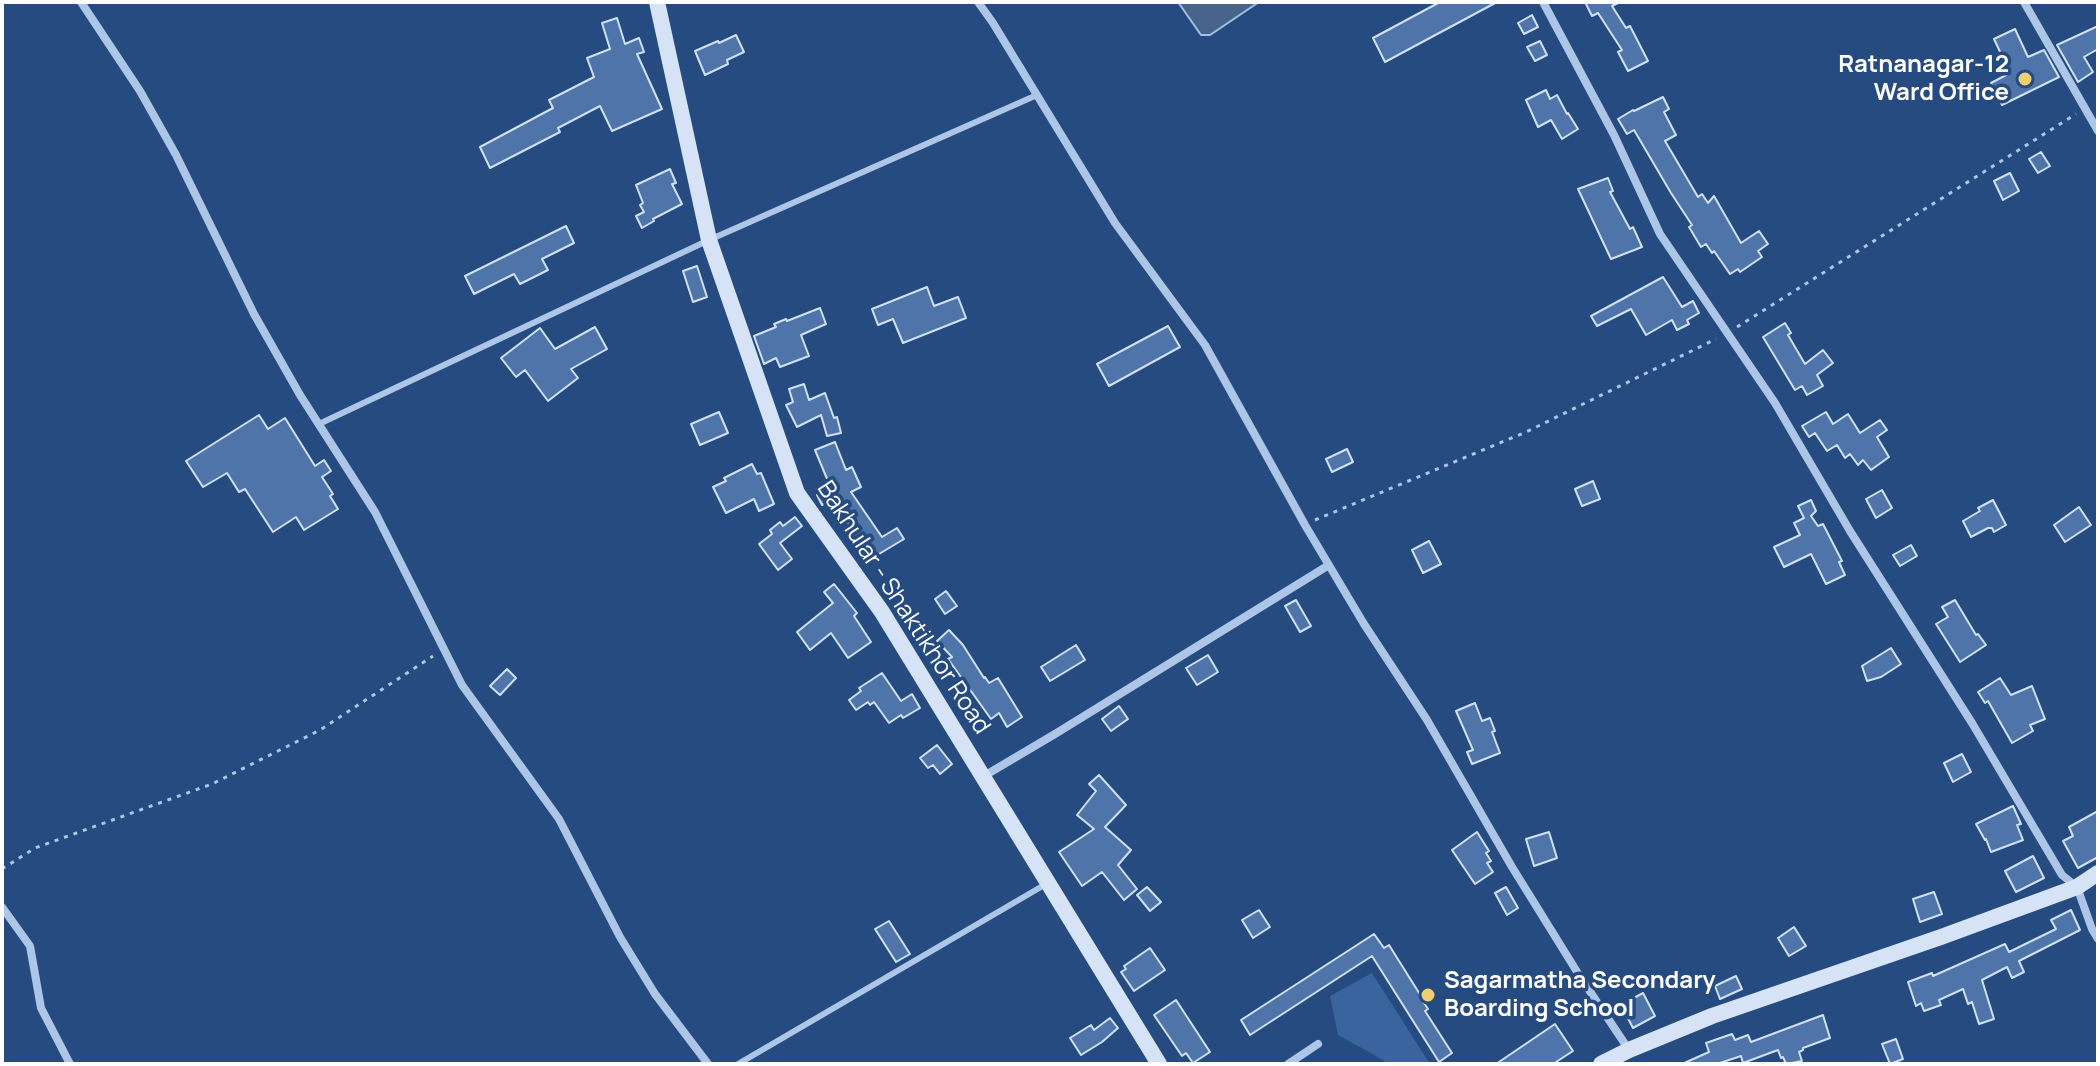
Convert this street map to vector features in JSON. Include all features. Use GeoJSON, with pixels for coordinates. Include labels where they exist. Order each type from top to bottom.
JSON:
{"type":"FeatureCollection","features":[{"type":"Feature","properties":{"kind":"street"},"geometry":{"type":"LineString","coordinates":[[81,2],[140,91],[176,155],[254,314],[375,512],[462,685],[559,819],[620,937],[655,994],[708,1064]]}},
{"type":"Feature","properties":{"kind":"street","name":"Bakhular - Shaktikhor Road"},"geometry":{"type":"LineString","coordinates":[[657,2],[709,240],[797,493],[882,612],[1159,1064]]}},
{"type":"Feature","properties":{"kind":"street"},"geometry":{"type":"LineString","coordinates":[[978,2],[1115,223],[1205,345],[1364,624],[1427,720],[1579,975],[1629,1050]]}},
{"type":"Feature","properties":{"kind":"street"},"geometry":{"type":"LineString","coordinates":[[1543,2],[1614,135],[1660,234],[1775,403],[1850,531],[1972,723],[2062,875],[2077,887],[2098,939]]}},
{"type":"Feature","properties":{"kind":"street"},"geometry":{"type":"LineString","coordinates":[[2024,2],[2098,131]]}},
{"type":"Feature","properties":{"kind":"street"},"geometry":{"type":"LineString","coordinates":[[984,776],[1329,565]]}},
{"type":"Feature","properties":{"kind":"street"},"geometry":{"type":"LineString","coordinates":[[1601,1064],[1712,1016],[2077,887],[2098,873]]}},
{"type":"Feature","properties":{"kind":"street"},"geometry":{"type":"LineString","coordinates":[[2,907],[30,946],[41,1008],[70,1064]]}},
{"type":"Feature","properties":{"kind":"street"},"geometry":{"type":"LineString","coordinates":[[1288,1064],[1318,1044]]}},
{"type":"Feature","properties":{"kind":"lane"},"geometry":{"type":"LineString","coordinates":[[319,424],[709,240],[1037,95]]}},
{"type":"Feature","properties":{"kind":"lane"},"geometry":{"type":"LineString","coordinates":[[738,1064],[1050,882]]}},
{"type":"Feature","properties":{"kind":"path"},"geometry":{"type":"LineString","coordinates":[[1305,525],[1526,432],[1727,333],[2086,108]]}},
{"type":"Feature","properties":{"kind":"path"},"geometry":{"type":"LineString","coordinates":[[2,869],[35,848],[212,784],[307,737],[444,649]]}},
{"type":"Feature","properties":{"kind":"shaded area"},"geometry":{"type":"Polygon","coordinates":[[[1178,2],[1259,2],[1210,35],[1201,35],[1178,2]]]}},
{"type":"Feature","properties":{"kind":"shaded area"},"geometry":{"type":"Polygon","coordinates":[[[1372,973],[1430,1064],[1386,1064],[1338,1035],[1330,996],[1372,973]]]}},
{"type":"Feature","properties":{"kind":"building"},"geometry":{"type":"Polygon","coordinates":[[[1440,2],[1497,2],[1385,62],[1373,38],[1440,2]]]}},
{"type":"Feature","properties":{"kind":"building"},"geometry":{"type":"Polygon","coordinates":[[[1585,2],[1620,2],[1612,6],[1626,28],[1630,26],[1648,61],[1628,71],[1618,52],[1622,50],[1598,13],[1592,16],[1585,2]]]}},
{"type":"Feature","properties":{"kind":"building"},"geometry":{"type":"Polygon","coordinates":[[[1532,15],[1538,27],[1524,34],[1518,23],[1532,15]]]}},
{"type":"Feature","properties":{"kind":"building"},"geometry":{"type":"Polygon","coordinates":[[[617,18],[625,44],[639,38],[644,52],[637,54],[662,109],[612,131],[600,106],[558,128],[560,132],[490,168],[480,147],[553,108],[549,100],[594,77],[587,58],[610,49],[602,23],[617,18]]]}},
{"type":"Feature","properties":{"kind":"building"},"geometry":{"type":"Polygon","coordinates":[[[2098,26],[2098,49],[2084,57],[2093,72],[2078,82],[2057,45],[2098,26]]]}},
{"type":"Feature","properties":{"kind":"building","name":"Ratnanagar-12 Ward Office"},"geometry":{"type":"Polygon","coordinates":[[[2015,29],[2028,57],[2044,50],[2059,77],[2002,105],[1991,83],[2010,73],[1994,39],[2015,29]]]}},
{"type":"Feature","properties":{"kind":"building"},"geometry":{"type":"Polygon","coordinates":[[[736,35],[744,52],[705,75],[695,51],[736,35]]]}},
{"type":"Feature","properties":{"kind":"building"},"geometry":{"type":"Polygon","coordinates":[[[1540,41],[1547,55],[1535,61],[1527,47],[1540,41]]]}},
{"type":"Feature","properties":{"kind":"building"},"geometry":{"type":"Polygon","coordinates":[[[1546,90],[1550,99],[1557,95],[1578,129],[1562,139],[1551,120],[1538,127],[1526,100],[1546,90]]]}},
{"type":"Feature","properties":{"kind":"building"},"geometry":{"type":"Polygon","coordinates":[[[1663,97],[1669,109],[1664,112],[1676,135],[1665,141],[1698,197],[1702,194],[1708,203],[1714,196],[1741,243],[1759,231],[1768,244],[1758,251],[1762,257],[1740,272],[1738,269],[1730,274],[1714,251],[1712,253],[1706,244],[1701,247],[1689,227],[1692,225],[1634,130],[1627,134],[1618,119],[1663,97]]]}},
{"type":"Feature","properties":{"kind":"building"},"geometry":{"type":"Polygon","coordinates":[[[2041,152],[2050,166],[2038,173],[2029,159],[2041,152]]]}},
{"type":"Feature","properties":{"kind":"building"},"geometry":{"type":"Polygon","coordinates":[[[670,169],[676,183],[672,184],[682,204],[642,228],[636,216],[644,212],[640,205],[643,203],[636,185],[670,169]]]}},
{"type":"Feature","properties":{"kind":"building"},"geometry":{"type":"Polygon","coordinates":[[[2010,173],[2019,191],[2003,200],[1994,181],[2010,173]]]}},
{"type":"Feature","properties":{"kind":"building"},"geometry":{"type":"Polygon","coordinates":[[[1608,178],[1613,191],[1610,192],[1642,247],[1611,259],[1578,189],[1608,178]]]}},
{"type":"Feature","properties":{"kind":"building"},"geometry":{"type":"Polygon","coordinates":[[[566,226],[574,243],[542,259],[548,270],[520,284],[514,274],[474,294],[465,276],[566,226]]]}},
{"type":"Feature","properties":{"kind":"building"},"geometry":{"type":"Polygon","coordinates":[[[697,266],[707,297],[693,302],[683,271],[697,266]]]}},
{"type":"Feature","properties":{"kind":"building"},"geometry":{"type":"Polygon","coordinates":[[[1663,277],[1682,307],[1693,301],[1699,313],[1687,320],[1689,324],[1677,330],[1672,320],[1646,335],[1631,309],[1597,326],[1591,316],[1663,277]]]}},
{"type":"Feature","properties":{"kind":"building"},"geometry":{"type":"Polygon","coordinates":[[[927,287],[934,306],[958,297],[966,318],[903,343],[893,319],[878,325],[872,309],[927,287]]]}},
{"type":"Feature","properties":{"kind":"building"},"geometry":{"type":"Polygon","coordinates":[[[820,308],[826,324],[801,335],[809,356],[780,367],[776,358],[764,364],[754,336],[776,327],[774,324],[820,308]]]}},
{"type":"Feature","properties":{"kind":"building"},"geometry":{"type":"Polygon","coordinates":[[[1785,323],[1791,333],[1788,335],[1805,364],[1823,350],[1833,363],[1817,375],[1823,386],[1807,395],[1802,386],[1795,390],[1763,337],[1785,323]]]}},
{"type":"Feature","properties":{"kind":"building"},"geometry":{"type":"Polygon","coordinates":[[[1168,326],[1180,347],[1109,386],[1097,364],[1168,326]]]}},
{"type":"Feature","properties":{"kind":"building"},"geometry":{"type":"Polygon","coordinates":[[[595,327],[607,349],[571,369],[578,378],[548,401],[525,370],[516,377],[501,358],[540,328],[555,349],[595,327]]]}},
{"type":"Feature","properties":{"kind":"building"},"geometry":{"type":"Polygon","coordinates":[[[804,384],[809,400],[825,393],[841,433],[827,436],[821,415],[797,427],[786,405],[793,402],[789,389],[804,384]]]}},
{"type":"Feature","properties":{"kind":"building"},"geometry":{"type":"Polygon","coordinates":[[[719,412],[728,433],[700,445],[691,424],[719,412]]]}},
{"type":"Feature","properties":{"kind":"building"},"geometry":{"type":"Polygon","coordinates":[[[1826,412],[1833,424],[1848,414],[1860,433],[1880,420],[1887,430],[1877,437],[1889,457],[1871,470],[1863,460],[1858,465],[1850,454],[1845,458],[1837,445],[1827,451],[1815,433],[1809,437],[1802,426],[1826,412]]]}},
{"type":"Feature","properties":{"kind":"building"},"geometry":{"type":"Polygon","coordinates":[[[259,415],[268,429],[285,418],[315,466],[324,460],[331,471],[322,477],[338,509],[304,530],[296,517],[273,532],[245,489],[239,492],[227,473],[203,487],[186,461],[259,415]]]}},
{"type":"Feature","properties":{"kind":"building"},"geometry":{"type":"Polygon","coordinates":[[[835,442],[846,470],[852,467],[861,487],[851,492],[882,537],[897,528],[904,539],[874,557],[866,544],[860,548],[851,536],[855,533],[832,500],[822,505],[817,495],[830,486],[815,450],[835,442]]]}},
{"type":"Feature","properties":{"kind":"building"},"geometry":{"type":"Polygon","coordinates":[[[1347,449],[1353,462],[1332,472],[1326,459],[1347,449]]]}},
{"type":"Feature","properties":{"kind":"building"},"geometry":{"type":"Polygon","coordinates":[[[752,464],[757,474],[761,473],[774,504],[759,511],[754,499],[726,513],[713,487],[752,464]]]}},
{"type":"Feature","properties":{"kind":"building"},"geometry":{"type":"Polygon","coordinates":[[[1593,481],[1600,499],[1582,506],[1575,489],[1593,481]]]}},
{"type":"Feature","properties":{"kind":"building"},"geometry":{"type":"Polygon","coordinates":[[[1882,490],[1892,508],[1876,518],[1866,499],[1882,490]]]}},
{"type":"Feature","properties":{"kind":"building"},"geometry":{"type":"Polygon","coordinates":[[[1811,500],[1816,511],[1811,516],[1818,526],[1823,524],[1842,561],[1839,562],[1845,575],[1826,584],[1811,554],[1784,567],[1774,547],[1800,535],[1794,523],[1804,518],[1798,506],[1811,500]]]}},
{"type":"Feature","properties":{"kind":"building"},"geometry":{"type":"Polygon","coordinates":[[[1993,500],[2006,525],[1994,532],[1988,528],[1971,537],[1963,521],[1993,500]]]}},
{"type":"Feature","properties":{"kind":"building"},"geometry":{"type":"Polygon","coordinates":[[[2079,507],[2091,525],[2065,542],[2054,525],[2079,507]]]}},
{"type":"Feature","properties":{"kind":"building"},"geometry":{"type":"Polygon","coordinates":[[[795,517],[802,526],[780,543],[792,559],[778,570],[759,544],[772,534],[770,530],[780,522],[783,526],[795,517]]]}},
{"type":"Feature","properties":{"kind":"building"},"geometry":{"type":"Polygon","coordinates":[[[1429,541],[1441,564],[1423,573],[1412,550],[1429,541]]]}},
{"type":"Feature","properties":{"kind":"building"},"geometry":{"type":"Polygon","coordinates":[[[1911,545],[1917,556],[1900,566],[1893,555],[1911,545]]]}},
{"type":"Feature","properties":{"kind":"building"},"geometry":{"type":"Polygon","coordinates":[[[834,584],[857,613],[854,616],[871,642],[848,658],[831,633],[810,650],[797,632],[833,603],[824,592],[834,584]]]}},
{"type":"Feature","properties":{"kind":"building"},"geometry":{"type":"Polygon","coordinates":[[[946,591],[957,606],[945,614],[935,599],[946,591]]]}},
{"type":"Feature","properties":{"kind":"building"},"geometry":{"type":"Polygon","coordinates":[[[1296,600],[1311,626],[1300,632],[1285,606],[1296,600]]]}},
{"type":"Feature","properties":{"kind":"building"},"geometry":{"type":"Polygon","coordinates":[[[1955,600],[1976,635],[1986,645],[1960,662],[1936,624],[1948,617],[1942,607],[1955,600]]]}},
{"type":"Feature","properties":{"kind":"building"},"geometry":{"type":"Polygon","coordinates":[[[949,630],[989,683],[998,678],[1022,717],[1007,727],[999,713],[991,719],[948,659],[952,657],[937,641],[949,630]]]}},
{"type":"Feature","properties":{"kind":"building"},"geometry":{"type":"Polygon","coordinates":[[[1076,645],[1085,660],[1050,681],[1041,667],[1076,645]]]}},
{"type":"Feature","properties":{"kind":"building"},"geometry":{"type":"Polygon","coordinates":[[[1891,648],[1901,664],[1881,677],[1867,681],[1862,666],[1891,648]]]}},
{"type":"Feature","properties":{"kind":"building"},"geometry":{"type":"Polygon","coordinates":[[[1208,655],[1218,672],[1197,685],[1186,668],[1208,655]]]}},
{"type":"Feature","properties":{"kind":"building"},"geometry":{"type":"Polygon","coordinates":[[[507,669],[516,678],[500,695],[490,686],[507,669]]]}},
{"type":"Feature","properties":{"kind":"building"},"geometry":{"type":"Polygon","coordinates":[[[882,673],[901,701],[912,694],[920,708],[889,723],[874,702],[870,705],[868,702],[856,710],[849,700],[861,691],[859,688],[882,673]]]}},
{"type":"Feature","properties":{"kind":"building"},"geometry":{"type":"Polygon","coordinates":[[[2000,678],[2011,695],[2032,686],[2045,719],[2030,725],[2033,731],[2012,743],[1988,701],[1985,703],[1978,692],[2000,678]]]}},
{"type":"Feature","properties":{"kind":"building"},"geometry":{"type":"Polygon","coordinates":[[[1475,703],[1482,721],[1490,718],[1500,753],[1472,764],[1467,752],[1473,750],[1456,711],[1475,703]]]}},
{"type":"Feature","properties":{"kind":"building"},"geometry":{"type":"Polygon","coordinates":[[[1119,706],[1128,719],[1111,731],[1102,719],[1119,706]]]}},
{"type":"Feature","properties":{"kind":"building"},"geometry":{"type":"Polygon","coordinates":[[[937,745],[952,764],[940,774],[933,765],[928,768],[920,758],[937,745]]]}},
{"type":"Feature","properties":{"kind":"building"},"geometry":{"type":"Polygon","coordinates":[[[1962,754],[1971,772],[1953,782],[1944,763],[1962,754]]]}},
{"type":"Feature","properties":{"kind":"building"},"geometry":{"type":"Polygon","coordinates":[[[1099,775],[1126,805],[1105,827],[1131,850],[1118,865],[1137,889],[1124,900],[1102,872],[1082,886],[1059,852],[1094,829],[1077,815],[1096,791],[1089,784],[1099,775]]]}},
{"type":"Feature","properties":{"kind":"building"},"geometry":{"type":"Polygon","coordinates":[[[2013,806],[2021,824],[2017,825],[2023,840],[1991,852],[1976,824],[2013,806]]]}},
{"type":"Feature","properties":{"kind":"building"},"geometry":{"type":"Polygon","coordinates":[[[2098,811],[2098,857],[2078,868],[2063,841],[2073,836],[2069,827],[2098,811]]]}},
{"type":"Feature","properties":{"kind":"building"},"geometry":{"type":"Polygon","coordinates":[[[1477,832],[1489,851],[1486,853],[1491,861],[1487,863],[1493,872],[1475,884],[1452,850],[1477,832]]]}},
{"type":"Feature","properties":{"kind":"building"},"geometry":{"type":"Polygon","coordinates":[[[1549,832],[1557,858],[1534,866],[1526,839],[1549,832]]]}},
{"type":"Feature","properties":{"kind":"building"},"geometry":{"type":"Polygon","coordinates":[[[2033,856],[2044,878],[2016,892],[2005,871],[2033,856]]]}},
{"type":"Feature","properties":{"kind":"building"},"geometry":{"type":"Polygon","coordinates":[[[1147,887],[1161,902],[1150,911],[1137,895],[1147,887]]]}},
{"type":"Feature","properties":{"kind":"building"},"geometry":{"type":"Polygon","coordinates":[[[1506,887],[1518,908],[1507,915],[1495,893],[1506,887]]]}},
{"type":"Feature","properties":{"kind":"building"},"geometry":{"type":"Polygon","coordinates":[[[1934,892],[1942,914],[1920,922],[1913,899],[1934,892]]]}},
{"type":"Feature","properties":{"kind":"building"},"geometry":{"type":"Polygon","coordinates":[[[1259,910],[1270,927],[1253,938],[1242,920],[1259,910]]]}},
{"type":"Feature","properties":{"kind":"building"},"geometry":{"type":"Polygon","coordinates":[[[2071,910],[2080,930],[2019,961],[2024,972],[2012,978],[2007,967],[1982,980],[1994,1019],[1979,1024],[1972,1002],[1968,1004],[1963,989],[1939,1000],[1941,1005],[1924,1011],[1921,1003],[1916,1006],[1908,982],[1932,973],[1933,976],[2005,944],[2009,952],[2056,929],[2051,920],[2071,910]]]}},
{"type":"Feature","properties":{"kind":"building"},"geometry":{"type":"Polygon","coordinates":[[[889,921],[910,954],[896,962],[875,929],[889,921]]]}},
{"type":"Feature","properties":{"kind":"building"},"geometry":{"type":"Polygon","coordinates":[[[1794,927],[1806,946],[1789,956],[1778,938],[1794,927]]]}},
{"type":"Feature","properties":{"kind":"building"},"geometry":{"type":"Polygon","coordinates":[[[1374,934],[1384,948],[1389,945],[1452,1053],[1439,1062],[1372,956],[1250,1035],[1241,1020],[1374,934]]]}},
{"type":"Feature","properties":{"kind":"building"},"geometry":{"type":"Polygon","coordinates":[[[1150,948],[1165,970],[1134,991],[1121,972],[1126,969],[1124,966],[1150,948]]]}},
{"type":"Feature","properties":{"kind":"building"},"geometry":{"type":"Polygon","coordinates":[[[1736,976],[1742,989],[1720,999],[1715,986],[1736,976]]]}},
{"type":"Feature","properties":{"kind":"building"},"geometry":{"type":"Polygon","coordinates":[[[1643,993],[1655,1016],[1633,1028],[1621,1005],[1643,993]]]}},
{"type":"Feature","properties":{"kind":"building"},"geometry":{"type":"Polygon","coordinates":[[[1176,1000],[1210,1052],[1193,1063],[1186,1053],[1182,1056],[1154,1015],[1176,1000]]]}},
{"type":"Feature","properties":{"kind":"building"},"geometry":{"type":"Polygon","coordinates":[[[1823,1015],[1830,1038],[1803,1048],[1799,1052],[1802,1061],[1786,1064],[1778,1050],[1743,1063],[1741,1056],[1717,1064],[1682,1064],[1709,1052],[1706,1043],[1732,1034],[1735,1040],[1748,1035],[1751,1042],[1823,1015]]]}},
{"type":"Feature","properties":{"kind":"building"},"geometry":{"type":"Polygon","coordinates":[[[1110,1018],[1118,1028],[1081,1055],[1070,1038],[1091,1025],[1094,1030],[1110,1018]]]}},
{"type":"Feature","properties":{"kind":"building"},"geometry":{"type":"Polygon","coordinates":[[[1555,1024],[1573,1051],[1553,1064],[1496,1064],[1555,1024]]]}},
{"type":"Feature","properties":{"kind":"building"},"geometry":{"type":"Polygon","coordinates":[[[1896,1039],[1903,1059],[1890,1064],[1882,1044],[1896,1039]]]}},
{"type":"Feature","properties":{"kind":"place","name":"Ratnanagar-12 Ward Office"},"geometry":{"type":"Point","coordinates":[2025,79]}},
{"type":"Feature","properties":{"kind":"place","name":"Sagarmatha Secondary Boarding School"},"geometry":{"type":"Point","coordinates":[1428,995]}}]}
